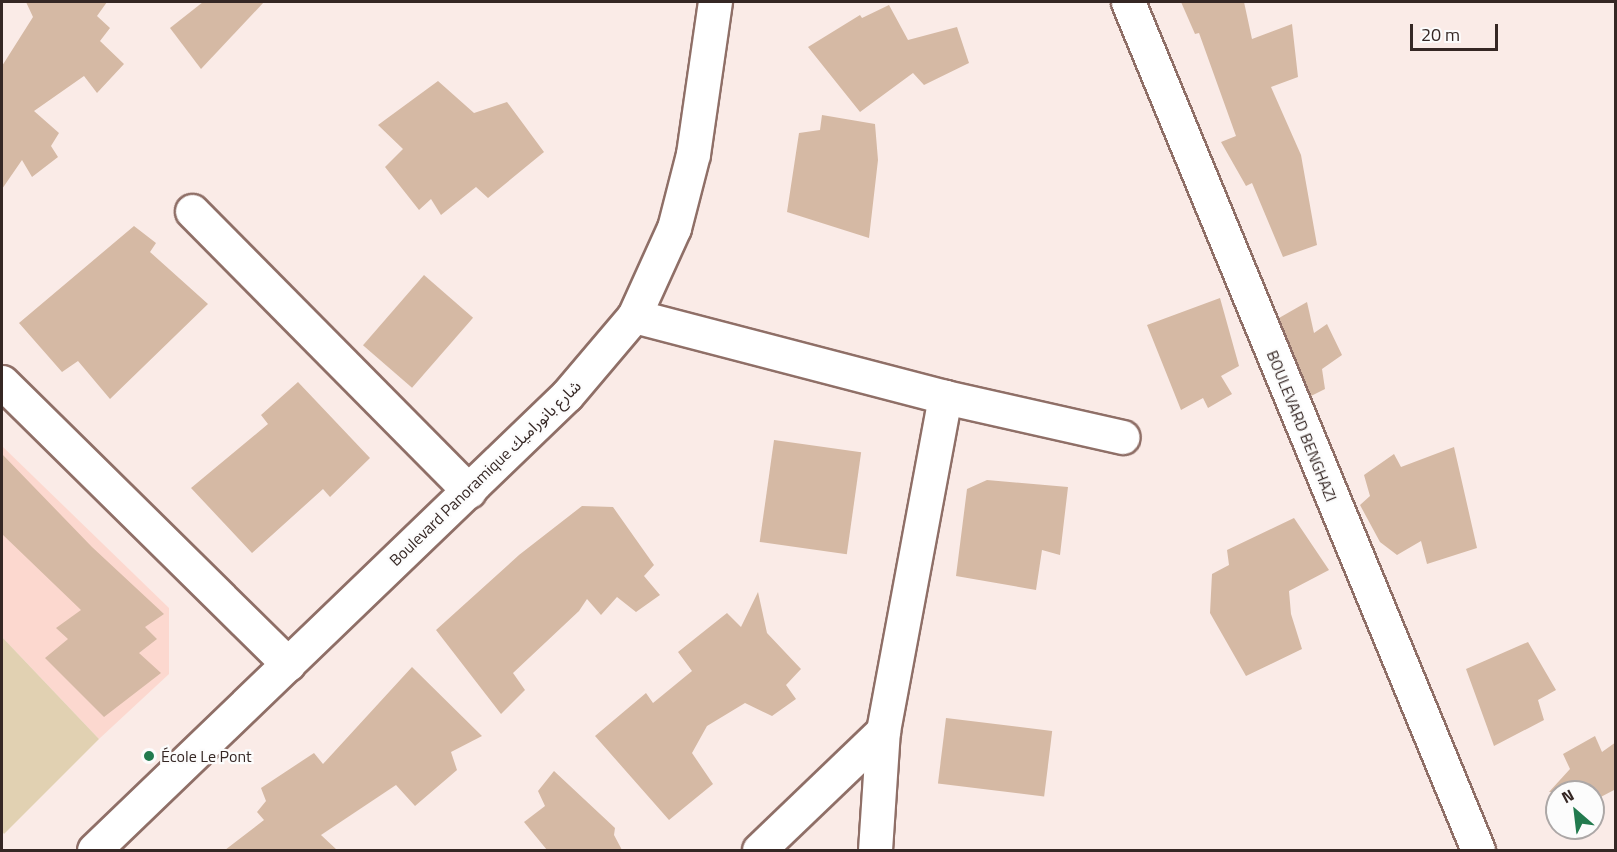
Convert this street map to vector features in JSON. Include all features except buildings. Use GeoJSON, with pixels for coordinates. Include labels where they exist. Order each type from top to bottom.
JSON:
{"type":"FeatureCollection","features":[{"type":"Feature","properties":{"kind":"street","name":"Boulevard Panoramique شارع بانوراميك"},"geometry":{"type":"LineString","coordinates":[[94,850],[567,395],[634,316],[674,228],[680,207],[693,154],[715,2]]}},
{"type":"Feature","properties":{"kind":"street","name":"BOULEVARD BENGHAZI"},"geometry":{"type":"LineString","coordinates":[[1128,2],[1478,850]]}},
{"type":"Feature","properties":{"kind":"street"},"geometry":{"type":"LineString","coordinates":[[192,211],[469,491]]}},
{"type":"Feature","properties":{"kind":"street"},"geometry":{"type":"LineString","coordinates":[[634,316],[945,397],[1123,437]]}},
{"type":"Feature","properties":{"kind":"street"},"geometry":{"type":"LineString","coordinates":[[2,382],[288,664]]}},
{"type":"Feature","properties":{"kind":"street"},"geometry":{"type":"LineString","coordinates":[[875,850],[882,731],[945,397]]}},
{"type":"Feature","properties":{"kind":"street"},"geometry":{"type":"LineString","coordinates":[[759,850],[882,731]]}},
{"type":"Feature","properties":{"kind":"shaded area"},"geometry":{"type":"Polygon","coordinates":[[[2,446],[169,608],[169,674],[99,739],[2,637],[2,446]]]}},
{"type":"Feature","properties":{"kind":"shaded area"},"geometry":{"type":"Polygon","coordinates":[[[2,637],[99,739],[4,834],[2,831],[2,637]]]}},
{"type":"Feature","properties":{"kind":"place","name":"École Le Pont"},"geometry":{"type":"Point","coordinates":[149,756]}}]}
